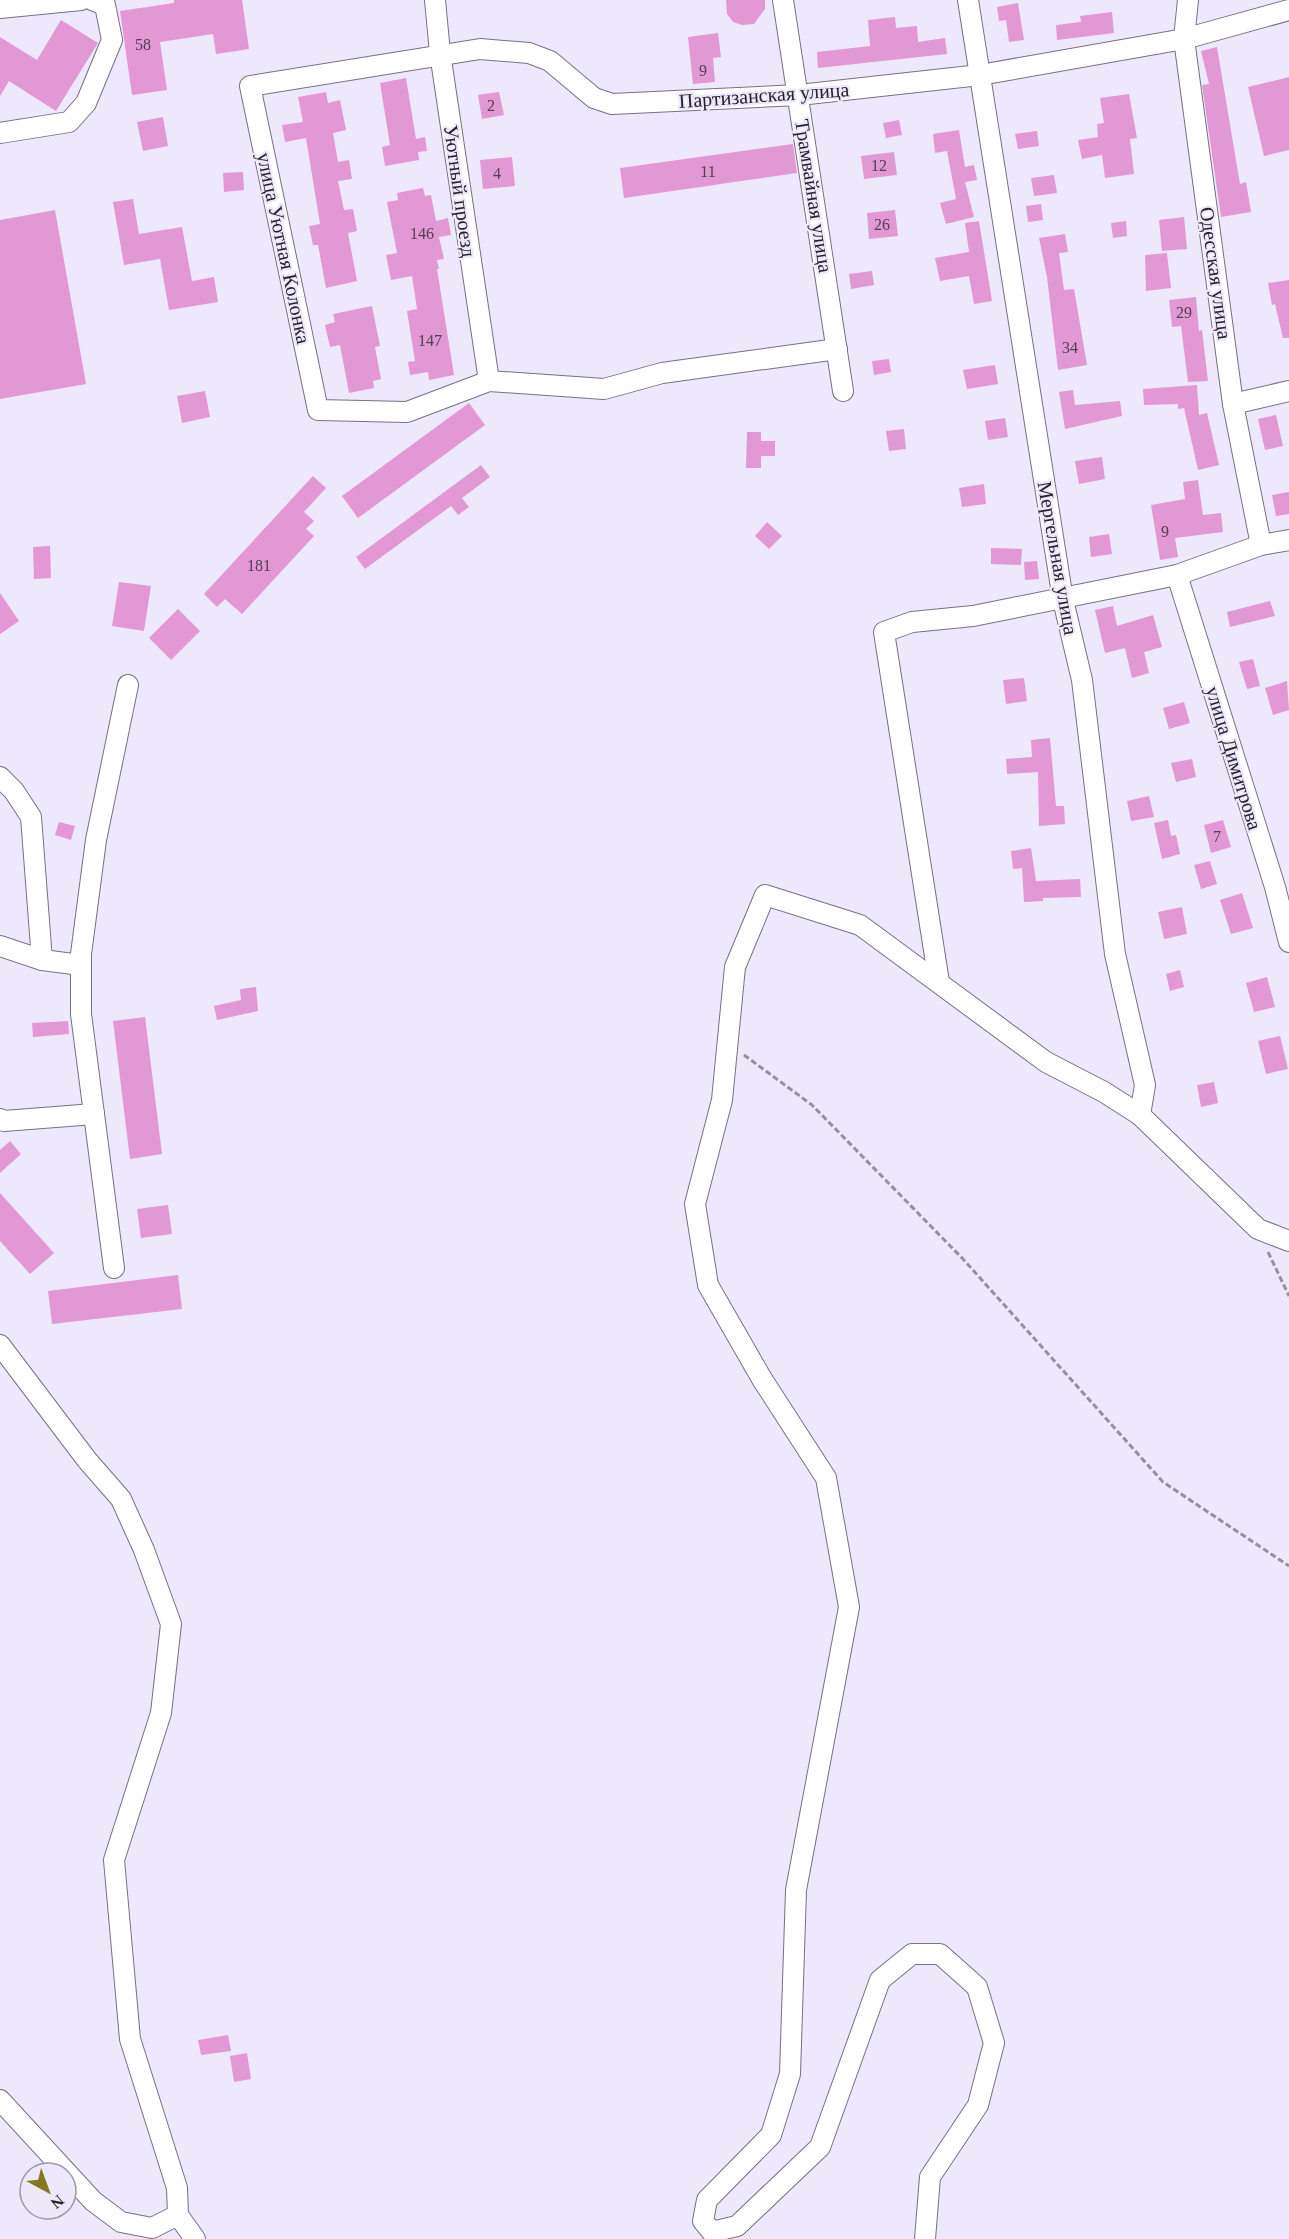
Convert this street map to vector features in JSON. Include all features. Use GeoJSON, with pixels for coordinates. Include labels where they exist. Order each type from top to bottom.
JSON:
{"type":"FeatureCollection","features":[{"type":"Feature","properties":{"kind":"street"},"geometry":{"type":"LineString","coordinates":[[0,8],[81,0]]}},
{"type":"Feature","properties":{"kind":"street"},"geometry":{"type":"LineString","coordinates":[[0,134],[69,122],[86,103],[112,40],[105,5],[92,0]]}},
{"type":"Feature","properties":{"kind":"street","name":"Уютный проезд"},"geometry":{"type":"LineString","coordinates":[[435,0],[440,53],[489,381]]}},
{"type":"Feature","properties":{"kind":"street","name":"Трамвайная улица"},"geometry":{"type":"LineString","coordinates":[[783,0],[843,392]]}},
{"type":"Feature","properties":{"kind":"street","name":"Мергельная улица"},"geometry":{"type":"LineString","coordinates":[[968,0],[1063,600],[1082,680],[1115,954],[1145,1085],[1140,1115]]}},
{"type":"Feature","properties":{"kind":"street","name":"Одесская улица"},"geometry":{"type":"LineString","coordinates":[[1188,0],[1184,39],[1233,404],[1261,545]]}},
{"type":"Feature","properties":{"kind":"street","name":"Партизанская улица"},"geometry":{"type":"LineString","coordinates":[[250,86],[440,53],[480,49],[529,53],[550,61],[594,98],[612,104],[799,95],[980,75],[1184,39],[1289,10]]}},
{"type":"Feature","properties":{"kind":"street","name":"улица Уютная Колонка"},"geometry":{"type":"LineString","coordinates":[[250,86],[318,411],[407,412],[489,381]]}},
{"type":"Feature","properties":{"kind":"street"},"geometry":{"type":"LineString","coordinates":[[489,381],[604,389],[662,373],[837,349]]}},
{"type":"Feature","properties":{"kind":"street"},"geometry":{"type":"LineString","coordinates":[[1233,404],[1289,391]]}},
{"type":"Feature","properties":{"kind":"street"},"geometry":{"type":"LineString","coordinates":[[939,982],[884,632],[912,622],[974,616],[1063,600],[1177,575],[1261,545],[1289,540]]}},
{"type":"Feature","properties":{"kind":"street","name":"улица Димитрова"},"geometry":{"type":"LineString","coordinates":[[1177,575],[1275,887],[1289,942]]}},
{"type":"Feature","properties":{"kind":"street"},"geometry":{"type":"LineString","coordinates":[[114,1268],[81,1014],[81,965],[96,840],[128,685]]}},
{"type":"Feature","properties":{"kind":"street"},"geometry":{"type":"LineString","coordinates":[[0,777],[14,790],[31,817],[42,960]]}},
{"type":"Feature","properties":{"kind":"street"},"geometry":{"type":"LineString","coordinates":[[925,2239],[930,2176],[978,2105],[994,2043],[977,1987],[940,1954],[912,1954],[880,1980],[820,2147],[737,2226],[712,2232],[703,2221],[707,2200],[771,2135],[790,2074],[796,1890],[849,1607],[826,1478],[762,1379],[708,1285],[695,1204],[722,1100],[735,967],[765,894],[860,925],[1046,1062],[1104,1092],[1140,1115],[1257,1229],[1289,1241]]}},
{"type":"Feature","properties":{"kind":"street"},"geometry":{"type":"LineString","coordinates":[[0,946],[42,960],[81,965]]}},
{"type":"Feature","properties":{"kind":"street"},"geometry":{"type":"LineString","coordinates":[[0,1119],[4,1121],[94,1114]]}},
{"type":"Feature","properties":{"kind":"street"},"geometry":{"type":"LineString","coordinates":[[0,1345],[87,1460],[121,1499],[144,1550],[171,1624],[161,1713],[114,1860],[130,2039],[177,2188],[178,2216],[195,2239]]}},
{"type":"Feature","properties":{"kind":"street"},"geometry":{"type":"LineString","coordinates":[[0,2100],[93,2201],[121,2222],[152,2228],[178,2216]]}},
{"type":"Feature","properties":{"kind":"path"},"geometry":{"type":"LineString","coordinates":[[728,1042],[812,1106],[963,1259],[1163,1482],[1289,1566]]}},
{"type":"Feature","properties":{"kind":"path"},"geometry":{"type":"LineString","coordinates":[[1257,1229],[1289,1296]]}},
{"type":"Feature","properties":{"kind":"building"},"geometry":{"type":"Polygon","coordinates":[[[174,0],[242,0],[249,49],[216,54],[213,34],[160,42],[167,90],[132,95],[120,11],[174,3],[174,0]]]}},
{"type":"Feature","properties":{"kind":"building"},"geometry":{"type":"Polygon","coordinates":[[[726,0],[765,0],[765,9],[754,24],[742,25],[733,22],[727,14],[726,0]]]}},
{"type":"Feature","properties":{"kind":"building"},"geometry":{"type":"Polygon","coordinates":[[[1018,3],[1024,40],[1009,42],[1006,20],[999,21],[997,7],[1018,3]]]}},
{"type":"Feature","properties":{"kind":"building"},"geometry":{"type":"Polygon","coordinates":[[[1112,12],[1114,33],[1057,40],[1056,25],[1081,22],[1080,16],[1112,12]]]}},
{"type":"Feature","properties":{"kind":"building"},"geometry":{"type":"Polygon","coordinates":[[[895,17],[896,28],[917,26],[918,42],[945,38],[947,54],[818,68],[817,52],[870,46],[868,20],[895,17]]]}},
{"type":"Feature","properties":{"kind":"building"},"geometry":{"type":"Polygon","coordinates":[[[61,20],[98,43],[56,111],[9,81],[0,96],[0,37],[37,60],[61,20]]]}},
{"type":"Feature","properties":{"kind":"building"},"geometry":{"type":"Polygon","coordinates":[[[718,33],[721,57],[713,58],[715,82],[693,84],[688,37],[718,33]]]}},
{"type":"Feature","properties":{"kind":"building"},"geometry":{"type":"Polygon","coordinates":[[[1217,47],[1240,184],[1246,182],[1251,212],[1221,217],[1202,85],[1209,84],[1201,51],[1217,47]]]}},
{"type":"Feature","properties":{"kind":"building"},"geometry":{"type":"Polygon","coordinates":[[[1289,77],[1289,150],[1264,156],[1248,87],[1289,77]]]}},
{"type":"Feature","properties":{"kind":"building"},"geometry":{"type":"Polygon","coordinates":[[[406,78],[416,139],[425,137],[427,151],[418,152],[419,160],[385,166],[382,147],[390,145],[380,83],[406,78]]]}},
{"type":"Feature","properties":{"kind":"building"},"geometry":{"type":"Polygon","coordinates":[[[326,92],[328,103],[340,100],[346,130],[333,133],[338,162],[349,160],[352,179],[338,181],[344,210],[353,209],[357,231],[348,233],[357,281],[326,288],[318,245],[313,245],[309,226],[320,224],[306,138],[285,142],[282,125],[303,122],[298,97],[326,92]]]}},
{"type":"Feature","properties":{"kind":"building"},"geometry":{"type":"Polygon","coordinates":[[[499,92],[504,115],[482,119],[478,95],[499,92]]]}},
{"type":"Feature","properties":{"kind":"building"},"geometry":{"type":"Polygon","coordinates":[[[1129,94],[1137,138],[1130,139],[1134,174],[1105,178],[1102,155],[1082,159],[1078,140],[1098,137],[1097,124],[1104,123],[1100,98],[1129,94]]]}},
{"type":"Feature","properties":{"kind":"building"},"geometry":{"type":"Polygon","coordinates":[[[163,117],[168,146],[143,151],[137,122],[163,117]]]}},
{"type":"Feature","properties":{"kind":"building"},"geometry":{"type":"Polygon","coordinates":[[[899,120],[902,135],[886,138],[883,123],[899,120]]]}},
{"type":"Feature","properties":{"kind":"building"},"geometry":{"type":"Polygon","coordinates":[[[959,130],[965,167],[974,165],[977,180],[965,182],[974,217],[946,224],[940,203],[956,199],[947,151],[935,153],[933,134],[959,130]]]}},
{"type":"Feature","properties":{"kind":"building"},"geometry":{"type":"Polygon","coordinates":[[[1037,131],[1039,146],[1018,149],[1015,134],[1037,131]]]}},
{"type":"Feature","properties":{"kind":"building"},"geometry":{"type":"Polygon","coordinates":[[[793,144],[797,173],[624,198],[620,168],[793,144]]]}},
{"type":"Feature","properties":{"kind":"building"},"geometry":{"type":"Polygon","coordinates":[[[894,152],[897,175],[864,179],[861,156],[894,152]]]}},
{"type":"Feature","properties":{"kind":"building"},"geometry":{"type":"Polygon","coordinates":[[[512,157],[515,186],[483,189],[480,160],[512,157]]]}},
{"type":"Feature","properties":{"kind":"building"},"geometry":{"type":"Polygon","coordinates":[[[243,172],[244,190],[224,192],[223,173],[243,172]]]}},
{"type":"Feature","properties":{"kind":"building"},"geometry":{"type":"Polygon","coordinates":[[[1054,175],[1057,193],[1034,196],[1031,178],[1054,175]]]}},
{"type":"Feature","properties":{"kind":"building"},"geometry":{"type":"Polygon","coordinates":[[[423,188],[425,196],[431,195],[436,221],[448,218],[451,235],[439,237],[444,259],[437,260],[439,269],[437,269],[454,375],[429,380],[428,372],[410,375],[408,362],[415,361],[407,311],[417,309],[412,276],[391,280],[386,255],[397,253],[387,202],[398,200],[397,193],[423,188]]]}},
{"type":"Feature","properties":{"kind":"building"},"geometry":{"type":"Polygon","coordinates":[[[133,199],[139,234],[182,227],[192,281],[214,277],[218,302],[169,310],[160,259],[124,265],[113,202],[133,199]]]}},
{"type":"Feature","properties":{"kind":"building"},"geometry":{"type":"Polygon","coordinates":[[[1041,204],[1043,220],[1028,222],[1026,206],[1041,204]]]}},
{"type":"Feature","properties":{"kind":"building"},"geometry":{"type":"Polygon","coordinates":[[[55,210],[86,384],[0,399],[0,220],[55,210]]]}},
{"type":"Feature","properties":{"kind":"building"},"geometry":{"type":"Polygon","coordinates":[[[895,210],[898,236],[869,239],[867,213],[895,210]]]}},
{"type":"Feature","properties":{"kind":"building"},"geometry":{"type":"Polygon","coordinates":[[[1184,217],[1187,249],[1162,251],[1159,220],[1184,217]]]}},
{"type":"Feature","properties":{"kind":"building"},"geometry":{"type":"Polygon","coordinates":[[[979,221],[992,301],[974,304],[969,276],[940,281],[935,258],[969,252],[965,223],[979,221]]]}},
{"type":"Feature","properties":{"kind":"building"},"geometry":{"type":"Polygon","coordinates":[[[1126,221],[1127,236],[1113,238],[1111,223],[1126,221]]]}},
{"type":"Feature","properties":{"kind":"building"},"geometry":{"type":"Polygon","coordinates":[[[1065,234],[1068,252],[1059,253],[1064,290],[1074,289],[1087,365],[1058,370],[1047,277],[1039,238],[1065,234]]]}},
{"type":"Feature","properties":{"kind":"building"},"geometry":{"type":"Polygon","coordinates":[[[1167,253],[1171,288],[1146,291],[1145,255],[1167,253]]]}},
{"type":"Feature","properties":{"kind":"building"},"geometry":{"type":"Polygon","coordinates":[[[872,271],[874,285],[851,289],[849,274],[872,271]]]}},
{"type":"Feature","properties":{"kind":"building"},"geometry":{"type":"Polygon","coordinates":[[[1289,280],[1289,338],[1283,338],[1275,304],[1272,305],[1268,283],[1289,280]]]}},
{"type":"Feature","properties":{"kind":"building"},"geometry":{"type":"Polygon","coordinates":[[[1196,297],[1199,331],[1202,330],[1208,381],[1188,382],[1181,326],[1172,327],[1169,300],[1196,297]]]}},
{"type":"Feature","properties":{"kind":"building"},"geometry":{"type":"Polygon","coordinates":[[[372,306],[380,346],[375,347],[381,379],[373,381],[374,388],[349,393],[340,345],[330,347],[325,325],[335,322],[333,314],[372,306]]]}},
{"type":"Feature","properties":{"kind":"building"},"geometry":{"type":"Polygon","coordinates":[[[889,359],[891,372],[874,375],[872,361],[889,359]]]}},
{"type":"Feature","properties":{"kind":"building"},"geometry":{"type":"Polygon","coordinates":[[[995,365],[998,384],[967,389],[963,370],[995,365]]]}},
{"type":"Feature","properties":{"kind":"building"},"geometry":{"type":"Polygon","coordinates":[[[1197,385],[1199,415],[1207,413],[1219,465],[1198,470],[1184,408],[1178,409],[1178,404],[1144,405],[1143,389],[1197,385]]]}},
{"type":"Feature","properties":{"kind":"building"},"geometry":{"type":"Polygon","coordinates":[[[1073,390],[1075,405],[1120,401],[1122,416],[1065,429],[1059,392],[1073,390]]]}},
{"type":"Feature","properties":{"kind":"building"},"geometry":{"type":"Polygon","coordinates":[[[205,391],[210,417],[182,423],[177,396],[205,391]]]}},
{"type":"Feature","properties":{"kind":"building"},"geometry":{"type":"Polygon","coordinates":[[[469,403],[485,425],[358,518],[342,496],[469,403]]]}},
{"type":"Feature","properties":{"kind":"building"},"geometry":{"type":"Polygon","coordinates":[[[1276,415],[1283,446],[1265,450],[1258,419],[1276,415]]]}},
{"type":"Feature","properties":{"kind":"building"},"geometry":{"type":"Polygon","coordinates":[[[1005,418],[1008,437],[988,440],[985,421],[1005,418]]]}},
{"type":"Feature","properties":{"kind":"building"},"geometry":{"type":"Polygon","coordinates":[[[904,429],[906,449],[889,451],[886,431],[904,429]]]}},
{"type":"Feature","properties":{"kind":"building"},"geometry":{"type":"Polygon","coordinates":[[[747,432],[761,432],[761,441],[775,441],[775,456],[761,456],[761,468],[746,468],[747,432]]]}},
{"type":"Feature","properties":{"kind":"building"},"geometry":{"type":"Polygon","coordinates":[[[1102,457],[1105,479],[1079,484],[1075,461],[1102,457]]]}},
{"type":"Feature","properties":{"kind":"building"},"geometry":{"type":"Polygon","coordinates":[[[481,465],[490,477],[462,498],[469,507],[458,515],[451,506],[365,569],[356,557],[481,465]]]}},
{"type":"Feature","properties":{"kind":"building"},"geometry":{"type":"Polygon","coordinates":[[[313,476],[326,488],[304,512],[314,521],[306,529],[314,536],[242,614],[225,599],[217,607],[204,594],[313,476]]]}},
{"type":"Feature","properties":{"kind":"building"},"geometry":{"type":"Polygon","coordinates":[[[1198,480],[1203,515],[1221,513],[1223,532],[1175,538],[1178,557],[1160,560],[1151,505],[1185,499],[1183,482],[1198,480]]]}},
{"type":"Feature","properties":{"kind":"building"},"geometry":{"type":"Polygon","coordinates":[[[984,484],[986,504],[962,507],[959,488],[984,484]]]}},
{"type":"Feature","properties":{"kind":"building"},"geometry":{"type":"Polygon","coordinates":[[[1289,492],[1289,514],[1276,516],[1272,495],[1289,492]]]}},
{"type":"Feature","properties":{"kind":"building"},"geometry":{"type":"Polygon","coordinates":[[[767,522],[782,536],[769,549],[755,536],[767,522]]]}},
{"type":"Feature","properties":{"kind":"building"},"geometry":{"type":"Polygon","coordinates":[[[1109,534],[1112,554],[1091,557],[1089,537],[1109,534]]]}},
{"type":"Feature","properties":{"kind":"building"},"geometry":{"type":"Polygon","coordinates":[[[50,546],[51,578],[34,579],[33,547],[50,546]]]}},
{"type":"Feature","properties":{"kind":"building"},"geometry":{"type":"Polygon","coordinates":[[[991,548],[1022,549],[1021,565],[991,564],[991,548]]]}},
{"type":"Feature","properties":{"kind":"building"},"geometry":{"type":"Polygon","coordinates":[[[1037,561],[1039,579],[1025,580],[1024,562],[1037,561]]]}},
{"type":"Feature","properties":{"kind":"building"},"geometry":{"type":"Polygon","coordinates":[[[119,582],[151,586],[144,631],[112,626],[119,582]]]}},
{"type":"Feature","properties":{"kind":"building"},"geometry":{"type":"Polygon","coordinates":[[[0,593],[19,621],[0,634],[0,593]]]}},
{"type":"Feature","properties":{"kind":"building"},"geometry":{"type":"Polygon","coordinates":[[[1270,601],[1275,616],[1230,627],[1227,612],[1270,601]]]}},
{"type":"Feature","properties":{"kind":"building"},"geometry":{"type":"Polygon","coordinates":[[[1113,606],[1117,626],[1153,615],[1162,647],[1144,652],[1149,673],[1132,678],[1125,648],[1105,653],[1095,610],[1113,606]]]}},
{"type":"Feature","properties":{"kind":"building"},"geometry":{"type":"Polygon","coordinates":[[[178,609],[200,631],[171,660],[149,638],[178,609]]]}},
{"type":"Feature","properties":{"kind":"building"},"geometry":{"type":"Polygon","coordinates":[[[1253,659],[1260,686],[1247,689],[1239,662],[1253,659]]]}},
{"type":"Feature","properties":{"kind":"building"},"geometry":{"type":"Polygon","coordinates":[[[1024,678],[1027,701],[1006,704],[1003,680],[1024,678]]]}},
{"type":"Feature","properties":{"kind":"building"},"geometry":{"type":"Polygon","coordinates":[[[1287,681],[1289,710],[1273,715],[1265,688],[1287,681]]]}},
{"type":"Feature","properties":{"kind":"building"},"geometry":{"type":"Polygon","coordinates":[[[1184,702],[1190,723],[1169,729],[1163,708],[1184,702]]]}},
{"type":"Feature","properties":{"kind":"building"},"geometry":{"type":"Polygon","coordinates":[[[1050,738],[1056,806],[1064,806],[1065,824],[1039,826],[1038,772],[1007,774],[1006,759],[1032,757],[1031,740],[1050,738]]]}},
{"type":"Feature","properties":{"kind":"building"},"geometry":{"type":"Polygon","coordinates":[[[1192,759],[1196,777],[1176,782],[1171,763],[1192,759]]]}},
{"type":"Feature","properties":{"kind":"building"},"geometry":{"type":"Polygon","coordinates":[[[1149,796],[1154,817],[1131,821],[1127,801],[1149,796]]]}},
{"type":"Feature","properties":{"kind":"building"},"geometry":{"type":"Polygon","coordinates":[[[1168,820],[1171,836],[1176,835],[1180,854],[1162,859],[1154,823],[1168,820]]]}},
{"type":"Feature","properties":{"kind":"building"},"geometry":{"type":"Polygon","coordinates":[[[1223,820],[1231,847],[1211,853],[1204,825],[1223,820]]]}},
{"type":"Feature","properties":{"kind":"building"},"geometry":{"type":"Polygon","coordinates":[[[59,822],[75,826],[71,840],[55,835],[59,822]]]}},
{"type":"Feature","properties":{"kind":"building"},"geometry":{"type":"Polygon","coordinates":[[[1031,848],[1036,881],[1080,879],[1081,897],[1043,898],[1043,901],[1024,902],[1022,868],[1013,869],[1011,851],[1031,848]]]}},
{"type":"Feature","properties":{"kind":"building"},"geometry":{"type":"Polygon","coordinates":[[[1210,861],[1217,884],[1201,889],[1194,865],[1210,861]]]}},
{"type":"Feature","properties":{"kind":"building"},"geometry":{"type":"Polygon","coordinates":[[[1242,893],[1253,928],[1231,934],[1220,900],[1242,893]]]}},
{"type":"Feature","properties":{"kind":"building"},"geometry":{"type":"Polygon","coordinates":[[[1182,907],[1187,934],[1164,939],[1158,912],[1182,907]]]}},
{"type":"Feature","properties":{"kind":"building"},"geometry":{"type":"Polygon","coordinates":[[[1180,970],[1184,987],[1170,991],[1166,974],[1180,970]]]}},
{"type":"Feature","properties":{"kind":"building"},"geometry":{"type":"Polygon","coordinates":[[[1267,977],[1275,1007],[1254,1012],[1246,983],[1267,977]]]}},
{"type":"Feature","properties":{"kind":"building"},"geometry":{"type":"Polygon","coordinates":[[[256,987],[258,1011],[217,1020],[214,1006],[241,1000],[240,989],[256,987]]]}},
{"type":"Feature","properties":{"kind":"building"},"geometry":{"type":"Polygon","coordinates":[[[145,1017],[162,1154],[130,1159],[113,1021],[145,1017]]]}},
{"type":"Feature","properties":{"kind":"building"},"geometry":{"type":"Polygon","coordinates":[[[68,1021],[69,1034],[33,1037],[32,1023],[68,1021]]]}},
{"type":"Feature","properties":{"kind":"building"},"geometry":{"type":"Polygon","coordinates":[[[1280,1036],[1288,1069],[1266,1074],[1258,1041],[1280,1036]]]}},
{"type":"Feature","properties":{"kind":"building"},"geometry":{"type":"Polygon","coordinates":[[[1214,1082],[1218,1103],[1201,1107],[1197,1085],[1214,1082]]]}},
{"type":"Feature","properties":{"kind":"building"},"geometry":{"type":"Polygon","coordinates":[[[10,1141],[21,1154],[0,1173],[0,1150],[10,1141]]]}},
{"type":"Feature","properties":{"kind":"building"},"geometry":{"type":"Polygon","coordinates":[[[0,1193],[54,1253],[30,1274],[0,1241],[0,1193]]]}},
{"type":"Feature","properties":{"kind":"building"},"geometry":{"type":"Polygon","coordinates":[[[168,1205],[172,1234],[141,1238],[137,1209],[168,1205]]]}},
{"type":"Feature","properties":{"kind":"building"},"geometry":{"type":"Polygon","coordinates":[[[178,1275],[182,1309],[52,1324],[48,1291],[178,1275]]]}},
{"type":"Feature","properties":{"kind":"building"},"geometry":{"type":"Polygon","coordinates":[[[228,2035],[231,2051],[201,2055],[198,2040],[228,2035]]]}},
{"type":"Feature","properties":{"kind":"building"},"geometry":{"type":"Polygon","coordinates":[[[247,2053],[251,2079],[234,2082],[230,2056],[247,2053]]]}}]}
